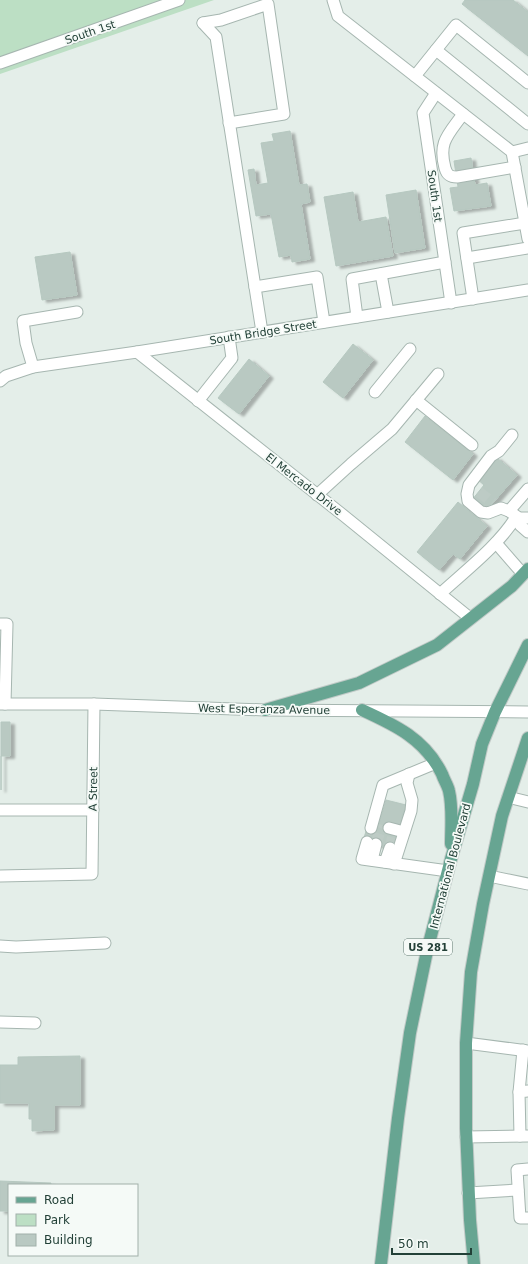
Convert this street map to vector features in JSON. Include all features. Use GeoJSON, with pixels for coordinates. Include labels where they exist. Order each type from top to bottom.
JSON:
{"type":"FeatureCollection","features":[{"type":"Feature","properties":{"kind":"main road"},"geometry":{"type":"LineString","coordinates":[[265,710],[359,683],[436,645],[512,586],[526,572]]}},
{"type":"Feature","properties":{"kind":"main road","name":"International Boulevard"},"geometry":{"type":"LineString","coordinates":[[381,1264],[398,1118],[410,1033],[427,951],[451,859],[473,784],[482,744],[495,712],[528,644]]}},
{"type":"Feature","properties":{"kind":"main road"},"geometry":{"type":"LineString","coordinates":[[362,710],[394,725],[417,740],[436,763],[449,791],[451,816],[451,859]]}},
{"type":"Feature","properties":{"kind":"main road"},"geometry":{"type":"LineString","coordinates":[[474,1264],[468,1192],[466,1138],[466,1043],[471,972],[483,904],[502,816],[528,738]]}},
{"type":"Feature","properties":{"kind":"street","name":"South 1st"},"geometry":{"type":"LineString","coordinates":[[0,63],[179,0]]}},
{"type":"Feature","properties":{"kind":"street"},"geometry":{"type":"LineString","coordinates":[[333,0],[338,16],[512,152],[528,239]]}},
{"type":"Feature","properties":{"kind":"street"},"geometry":{"type":"LineString","coordinates":[[229,124],[284,114],[268,4],[221,20],[203,23],[216,37],[229,124],[262,332]]}},
{"type":"Feature","properties":{"kind":"street"},"geometry":{"type":"LineString","coordinates":[[414,76],[456,25],[528,83]]}},
{"type":"Feature","properties":{"kind":"street"},"geometry":{"type":"LineString","coordinates":[[436,50],[528,124]]}},
{"type":"Feature","properties":{"kind":"street","name":"South 1st"},"geometry":{"type":"LineString","coordinates":[[436,93],[423,113],[451,302]]}},
{"type":"Feature","properties":{"kind":"street"},"geometry":{"type":"LineString","coordinates":[[463,114],[448,135],[443,145],[442,157],[446,173],[452,177],[456,177],[515,167]]}},
{"type":"Feature","properties":{"kind":"street"},"geometry":{"type":"LineString","coordinates":[[512,152],[528,148]]}},
{"type":"Feature","properties":{"kind":"street"},"geometry":{"type":"LineString","coordinates":[[473,299],[463,233],[525,223]]}},
{"type":"Feature","properties":{"kind":"street"},"geometry":{"type":"LineString","coordinates":[[467,258],[528,248]]}},
{"type":"Feature","properties":{"kind":"street"},"geometry":{"type":"LineString","coordinates":[[358,317],[352,279],[445,262]]}},
{"type":"Feature","properties":{"kind":"street"},"geometry":{"type":"LineString","coordinates":[[381,274],[388,312]]}},
{"type":"Feature","properties":{"kind":"street"},"geometry":{"type":"LineString","coordinates":[[255,287],[317,277],[324,322]]}},
{"type":"Feature","properties":{"kind":"street","name":"South Bridge Street"},"geometry":{"type":"LineString","coordinates":[[0,380],[6,376],[33,367],[528,290]]}},
{"type":"Feature","properties":{"kind":"street"},"geometry":{"type":"LineString","coordinates":[[33,367],[26,344],[23,321],[77,312]]}},
{"type":"Feature","properties":{"kind":"street"},"geometry":{"type":"LineString","coordinates":[[198,401],[232,358],[229,337]]}},
{"type":"Feature","properties":{"kind":"street"},"geometry":{"type":"LineString","coordinates":[[375,392],[410,350]]}},
{"type":"Feature","properties":{"kind":"street","name":"El Mercado Drive"},"geometry":{"type":"LineString","coordinates":[[137,352],[470,618]]}},
{"type":"Feature","properties":{"kind":"street"},"geometry":{"type":"LineString","coordinates":[[317,495],[392,429],[438,374]]}},
{"type":"Feature","properties":{"kind":"street"},"geometry":{"type":"LineString","coordinates":[[416,400],[472,445]]}},
{"type":"Feature","properties":{"kind":"street"},"geometry":{"type":"LineString","coordinates":[[511,513],[481,512],[468,501],[467,494],[469,486],[491,456],[499,451],[512,435]]}},
{"type":"Feature","properties":{"kind":"street"},"geometry":{"type":"LineString","coordinates":[[469,486],[479,492]]}},
{"type":"Feature","properties":{"kind":"street"},"geometry":{"type":"LineString","coordinates":[[440,594],[496,543],[510,528],[511,513],[528,489]]}},
{"type":"Feature","properties":{"kind":"street"},"geometry":{"type":"LineString","coordinates":[[511,513],[520,525],[528,532]]}},
{"type":"Feature","properties":{"kind":"street"},"geometry":{"type":"LineString","coordinates":[[496,543],[526,572]]}},
{"type":"Feature","properties":{"kind":"street"},"geometry":{"type":"LineString","coordinates":[[0,624],[7,624],[3,704]]}},
{"type":"Feature","properties":{"kind":"street","name":"West Esperanza Avenue"},"geometry":{"type":"LineString","coordinates":[[3,704],[94,704],[265,710],[528,712]]}},
{"type":"Feature","properties":{"kind":"street","name":"A Street"},"geometry":{"type":"LineString","coordinates":[[0,876],[92,874],[94,704]]}},
{"type":"Feature","properties":{"kind":"street"},"geometry":{"type":"LineString","coordinates":[[382,862],[386,828],[383,785],[436,763]]}},
{"type":"Feature","properties":{"kind":"street"},"geometry":{"type":"LineString","coordinates":[[386,828],[411,811],[412,800],[407,783],[409,774]]}},
{"type":"Feature","properties":{"kind":"street"},"geometry":{"type":"LineString","coordinates":[[508,797],[528,802]]}},
{"type":"Feature","properties":{"kind":"street"},"geometry":{"type":"LineString","coordinates":[[0,810],[93,810]]}},
{"type":"Feature","properties":{"kind":"street"},"geometry":{"type":"LineString","coordinates":[[382,862],[379,845],[362,859],[448,872]]}},
{"type":"Feature","properties":{"kind":"street"},"geometry":{"type":"LineString","coordinates":[[489,876],[528,884]]}},
{"type":"Feature","properties":{"kind":"street"},"geometry":{"type":"LineString","coordinates":[[0,946],[16,947],[105,943]]}},
{"type":"Feature","properties":{"kind":"street"},"geometry":{"type":"LineString","coordinates":[[0,1022],[35,1023]]}},
{"type":"Feature","properties":{"kind":"street"},"geometry":{"type":"LineString","coordinates":[[466,1043],[526,1050],[523,1095],[524,1136],[466,1138]]}},
{"type":"Feature","properties":{"kind":"street"},"geometry":{"type":"LineString","coordinates":[[528,1169],[517,1170],[520,1218],[528,1218]]}},
{"type":"Feature","properties":{"kind":"street"},"geometry":{"type":"LineString","coordinates":[[468,1192],[518,1190]]}},
{"type":"Feature","properties":{"kind":"green space"},"geometry":{"type":"Polygon","coordinates":[[[0,0],[214,0],[0,74],[0,0]]]}},
{"type":"Feature","properties":{"kind":"building"},"geometry":{"type":"Polygon","coordinates":[[[465,0],[513,0],[528,12],[528,56],[462,4],[465,0]]]}},
{"type":"Feature","properties":{"kind":"building"},"geometry":{"type":"Polygon","coordinates":[[[290,131],[299,185],[307,184],[310,202],[301,204],[310,259],[292,262],[291,255],[279,257],[271,214],[256,216],[248,170],[254,169],[256,185],[268,183],[261,143],[274,141],[272,134],[290,131]]]}},
{"type":"Feature","properties":{"kind":"building"},"geometry":{"type":"Polygon","coordinates":[[[471,158],[475,185],[487,183],[491,206],[454,211],[450,188],[458,187],[454,161],[471,158]]]}},
{"type":"Feature","properties":{"kind":"building"},"geometry":{"type":"Polygon","coordinates":[[[416,190],[425,248],[395,253],[386,195],[416,190]]]}},
{"type":"Feature","properties":{"kind":"building"},"geometry":{"type":"Polygon","coordinates":[[[353,192],[358,222],[386,217],[393,256],[336,266],[324,197],[353,192]]]}},
{"type":"Feature","properties":{"kind":"building"},"geometry":{"type":"Polygon","coordinates":[[[70,252],[77,295],[42,300],[35,257],[70,252]]]}},
{"type":"Feature","properties":{"kind":"building"},"geometry":{"type":"Polygon","coordinates":[[[353,344],[373,360],[343,398],[323,382],[353,344]]]}},
{"type":"Feature","properties":{"kind":"building"},"geometry":{"type":"Polygon","coordinates":[[[249,359],[269,376],[239,414],[218,398],[249,359]]]}},
{"type":"Feature","properties":{"kind":"building"},"geometry":{"type":"Polygon","coordinates":[[[425,416],[473,454],[453,480],[405,442],[425,416]]]}},
{"type":"Feature","properties":{"kind":"building"},"geometry":{"type":"Polygon","coordinates":[[[496,457],[517,475],[485,512],[472,500],[484,485],[477,479],[496,457]]]}},
{"type":"Feature","properties":{"kind":"building"},"geometry":{"type":"Polygon","coordinates":[[[458,502],[487,526],[460,559],[453,554],[439,570],[417,552],[458,502]]]}},
{"type":"Feature","properties":{"kind":"building"},"geometry":{"type":"Polygon","coordinates":[[[1,722],[10,722],[10,756],[1,756],[1,722]]]}},
{"type":"Feature","properties":{"kind":"building"},"geometry":{"type":"Polygon","coordinates":[[[386,800],[406,805],[400,825],[391,823],[387,834],[397,836],[393,849],[363,841],[367,828],[377,830],[386,800]]]}},
{"type":"Feature","properties":{"kind":"building"},"geometry":{"type":"Polygon","coordinates":[[[80,1056],[80,1105],[54,1105],[54,1130],[32,1131],[32,1119],[29,1119],[29,1103],[0,1103],[0,1065],[18,1065],[18,1057],[80,1056]]]}},
{"type":"Feature","properties":{"kind":"building"},"geometry":{"type":"Polygon","coordinates":[[[0,1181],[51,1183],[8,1184],[8,1211],[0,1211],[0,1181]]]}},
{"type":"Feature","properties":{"kind":"tunnel"},"geometry":{"type":"LineString","coordinates":[[479,492],[493,503]]}},
{"type":"Feature","properties":{"kind":"tunnel"},"geometry":{"type":"LineString","coordinates":[[376,844],[382,825]]}},
{"type":"Feature","properties":{"kind":"tunnel"},"geometry":{"type":"LineString","coordinates":[[390,848],[393,835]]}}]}
